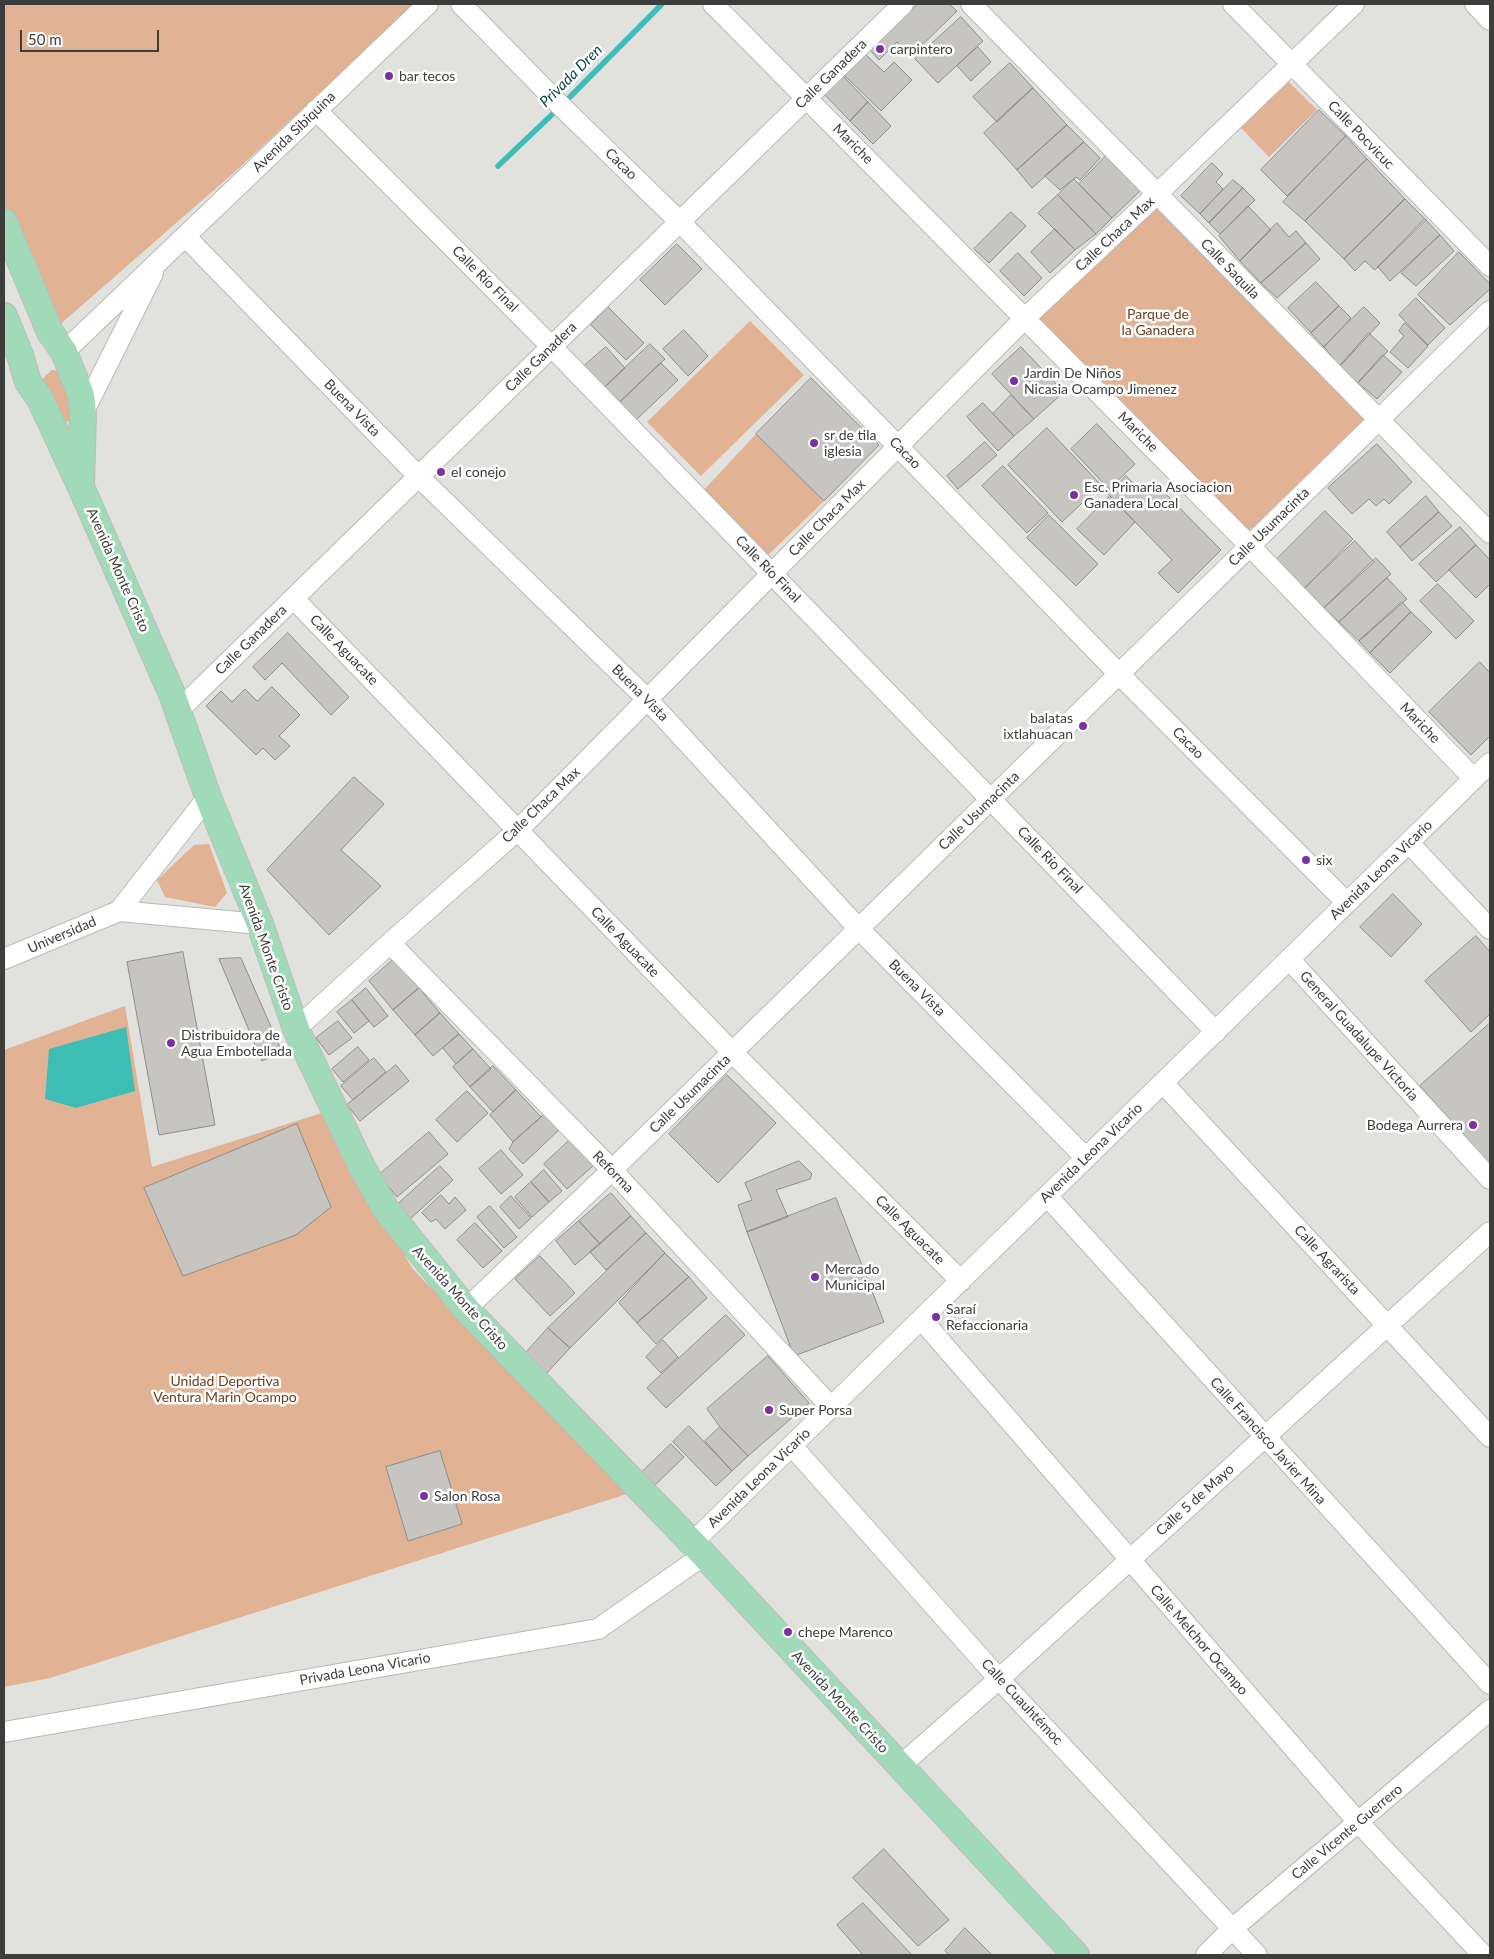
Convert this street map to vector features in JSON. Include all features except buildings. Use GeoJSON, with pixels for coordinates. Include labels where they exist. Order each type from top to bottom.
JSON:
{"type":"FeatureCollection","features":[{"type":"Feature","properties":{"kind":"main road"},"geometry":{"type":"LineString","coordinates":[[4,222],[50,332],[64,352],[81,395],[83,413],[81,487]]}},
{"type":"Feature","properties":{"kind":"main road","name":"Avenida Monte Cristo"},"geometry":{"type":"LineString","coordinates":[[4,316],[20,355],[28,382],[40,400],[81,487],[179,710],[208,797],[260,924],[296,1029],[360,1163],[385,1208],[466,1309],[698,1549],[1076,1955]]}},
{"type":"Feature","properties":{"kind":"main road"},"geometry":{"type":"LineString","coordinates":[[28,382],[37,360],[44,352],[64,352]]}},
{"type":"Feature","properties":{"kind":"main road"},"geometry":{"type":"LineString","coordinates":[[50,424],[68,422],[83,413]]}},
{"type":"Feature","properties":{"kind":"street","name":"Avenida Sibiquina"},"geometry":{"type":"LineString","coordinates":[[64,352],[428,4]]}},
{"type":"Feature","properties":{"kind":"street","name":"Cacao"},"geometry":{"type":"LineString","coordinates":[[461,4],[561,106],[680,222],[1119,674],[1347,903]]}},
{"type":"Feature","properties":{"kind":"street","name":"Mariche"},"geometry":{"type":"LineString","coordinates":[[713,4],[1250,546],[1474,779]]}},
{"type":"Feature","properties":{"kind":"street","name":"Calle Ganadera"},"geometry":{"type":"LineString","coordinates":[[179,710],[903,4]]}},
{"type":"Feature","properties":{"kind":"street","name":"Calle Saquila"},"geometry":{"type":"LineString","coordinates":[[970,4],[1490,533]]}},
{"type":"Feature","properties":{"kind":"street","name":"Calle Pocvicuc"},"geometry":{"type":"LineString","coordinates":[[1233,4],[1490,266]]}},
{"type":"Feature","properties":{"kind":"street","name":"Calle Chaca Max"},"geometry":{"type":"LineString","coordinates":[[296,1029],[390,942],[518,830],[1025,318],[1354,4]]}},
{"type":"Feature","properties":{"kind":"street"},"geometry":{"type":"LineString","coordinates":[[1475,4],[1490,20]]}},
{"type":"Feature","properties":{"kind":"street","name":"Calle Río Final"},"geometry":{"type":"LineString","coordinates":[[316,110],[552,346],[1216,1032]]}},
{"type":"Feature","properties":{"kind":"street","name":"Buena Vista"},"geometry":{"type":"LineString","coordinates":[[185,236],[418,477],[647,699],[858,929],[1086,1158]]}},
{"type":"Feature","properties":{"kind":"street","name":"Avenida Sibiquina"},"geometry":{"type":"LineString","coordinates":[[83,413],[160,260]]}},
{"type":"Feature","properties":{"kind":"street","name":"Calle Usumacinta"},"geometry":{"type":"LineString","coordinates":[[466,1309],[612,1170],[1490,311]]}},
{"type":"Feature","properties":{"kind":"street","name":"Calle Aguacate"},"geometry":{"type":"LineString","coordinates":[[294,599],[732,1052],[960,1281]]}},
{"type":"Feature","properties":{"kind":"street","name":"Avenida Leona Vicario"},"geometry":{"type":"LineString","coordinates":[[698,1549],[792,1446],[831,1407],[1490,763]]}},
{"type":"Feature","properties":{"kind":"street"},"geometry":{"type":"LineString","coordinates":[[119,911],[208,797]]}},
{"type":"Feature","properties":{"kind":"street"},"geometry":{"type":"LineString","coordinates":[[1409,843],[1490,929]]}},
{"type":"Feature","properties":{"kind":"street"},"geometry":{"type":"LineString","coordinates":[[119,911],[260,924]]}},
{"type":"Feature","properties":{"kind":"street","name":"Universidad"},"geometry":{"type":"LineString","coordinates":[[4,959],[119,911]]}},
{"type":"Feature","properties":{"kind":"street","name":"Reforma"},"geometry":{"type":"LineString","coordinates":[[390,942],[612,1170],[831,1407]]}},
{"type":"Feature","properties":{"kind":"street","name":"General Guadalupe Victoria"},"geometry":{"type":"LineString","coordinates":[[1289,959],[1490,1179]]}},
{"type":"Feature","properties":{"kind":"street","name":"Calle Agrarista"},"geometry":{"type":"LineString","coordinates":[[1163,1083],[1490,1437]]}},
{"type":"Feature","properties":{"kind":"street","name":"Calle Francisco Javier Mina"},"geometry":{"type":"LineString","coordinates":[[1047,1196],[1490,1684]]}},
{"type":"Feature","properties":{"kind":"street","name":"Calle 5 de Mayo"},"geometry":{"type":"LineString","coordinates":[[899,1766],[1000,1678],[1490,1232]]}},
{"type":"Feature","properties":{"kind":"street","name":"Calle Melchor Ocampo"},"geometry":{"type":"LineString","coordinates":[[921,1319],[1358,1822],[1483,1955]]}},
{"type":"Feature","properties":{"kind":"street","name":"Calle Cuauhtémoc"},"geometry":{"type":"LineString","coordinates":[[792,1446],[1000,1678],[1257,1955]]}},
{"type":"Feature","properties":{"kind":"street","name":"Privada Leona Vicario"},"geometry":{"type":"LineString","coordinates":[[4,1732],[598,1629],[698,1549]]}},
{"type":"Feature","properties":{"kind":"street","name":"Calle Vicente Guerrero"},"geometry":{"type":"LineString","coordinates":[[1206,1955],[1232,1929],[1490,1710]]}},
{"type":"Feature","properties":{"kind":"green space"},"geometry":{"type":"Polygon","coordinates":[[[4,4],[415,4],[238,169],[56,328],[4,205],[4,4]]]}},
{"type":"Feature","properties":{"kind":"green space"},"geometry":{"type":"Polygon","coordinates":[[[1288,81],[1317,110],[1269,157],[1241,128],[1288,81]]]}},
{"type":"Feature","properties":{"kind":"green space","name":"Parque de la Ganadera"},"geometry":{"type":"Polygon","coordinates":[[[1157,205],[1367,417],[1249,531],[1038,318],[1157,205]]]}},
{"type":"Feature","properties":{"kind":"green space"},"geometry":{"type":"Polygon","coordinates":[[[750,321],[804,375],[701,476],[647,422],[750,321]]]}},
{"type":"Feature","properties":{"kind":"green space"},"geometry":{"type":"Polygon","coordinates":[[[52,370],[59,371],[72,389],[74,417],[67,422],[55,413],[46,399],[43,378],[52,370]]]}},
{"type":"Feature","properties":{"kind":"green space"},"geometry":{"type":"Polygon","coordinates":[[[756,434],[824,501],[767,556],[702,492],[756,434]]]}},
{"type":"Feature","properties":{"kind":"green space"},"geometry":{"type":"Polygon","coordinates":[[[209,844],[227,893],[215,907],[165,897],[157,880],[194,845],[209,844]]]}},
{"type":"Feature","properties":{"kind":"green space","name":"Unidad Deportiva Ventura Marin Ocampo"},"geometry":{"type":"Polygon","coordinates":[[[125,1006],[152,1167],[325,1112],[412,1268],[627,1494],[50,1678],[4,1687],[4,1050],[125,1006]]]}},
{"type":"Feature","properties":{"kind":"water"},"geometry":{"type":"Polygon","coordinates":[[[126,1027],[135,1091],[76,1108],[45,1099],[49,1049],[126,1027]]]}},
{"type":"Feature","properties":{"kind":"waterway","name":"Privada Dren"},"geometry":{"type":"LineString","coordinates":[[498,166],[561,106],[662,4]]}},
{"type":"Feature","properties":{"kind":"place","name":"carpintero"},"geometry":{"type":"Point","coordinates":[880,49]}},
{"type":"Feature","properties":{"kind":"place","name":"bar tecos"},"geometry":{"type":"Point","coordinates":[389,76]}},
{"type":"Feature","properties":{"kind":"place","name":"Jardin De Niños Nicasia Ocampo Jimenez"},"geometry":{"type":"Point","coordinates":[1014,381]}},
{"type":"Feature","properties":{"kind":"place","name":"sr de tila iglesia"},"geometry":{"type":"Point","coordinates":[814,443]}},
{"type":"Feature","properties":{"kind":"place","name":"el conejo"},"geometry":{"type":"Point","coordinates":[441,472]}},
{"type":"Feature","properties":{"kind":"place","name":"Esc. Primaria Asociacion Ganadera Local"},"geometry":{"type":"Point","coordinates":[1074,495]}},
{"type":"Feature","properties":{"kind":"place","name":"balatas ixtlahuacan"},"geometry":{"type":"Point","coordinates":[1083,726]}},
{"type":"Feature","properties":{"kind":"place","name":"six"},"geometry":{"type":"Point","coordinates":[1306,860]}},
{"type":"Feature","properties":{"kind":"place","name":"Distribuidora de Agua Embotellada"},"geometry":{"type":"Point","coordinates":[171,1043]}},
{"type":"Feature","properties":{"kind":"place","name":"Bodega Aurrera"},"geometry":{"type":"Point","coordinates":[1473,1125]}},
{"type":"Feature","properties":{"kind":"place","name":"Mercado Municipal"},"geometry":{"type":"Point","coordinates":[815,1277]}},
{"type":"Feature","properties":{"kind":"place","name":"Saraí Refaccionaria"},"geometry":{"type":"Point","coordinates":[936,1317]}},
{"type":"Feature","properties":{"kind":"place","name":"Super Porsa"},"geometry":{"type":"Point","coordinates":[769,1410]}},
{"type":"Feature","properties":{"kind":"place","name":"Salon Rosa"},"geometry":{"type":"Point","coordinates":[424,1496]}},
{"type":"Feature","properties":{"kind":"place","name":"chepe Marenco"},"geometry":{"type":"Point","coordinates":[788,1632]}}]}
